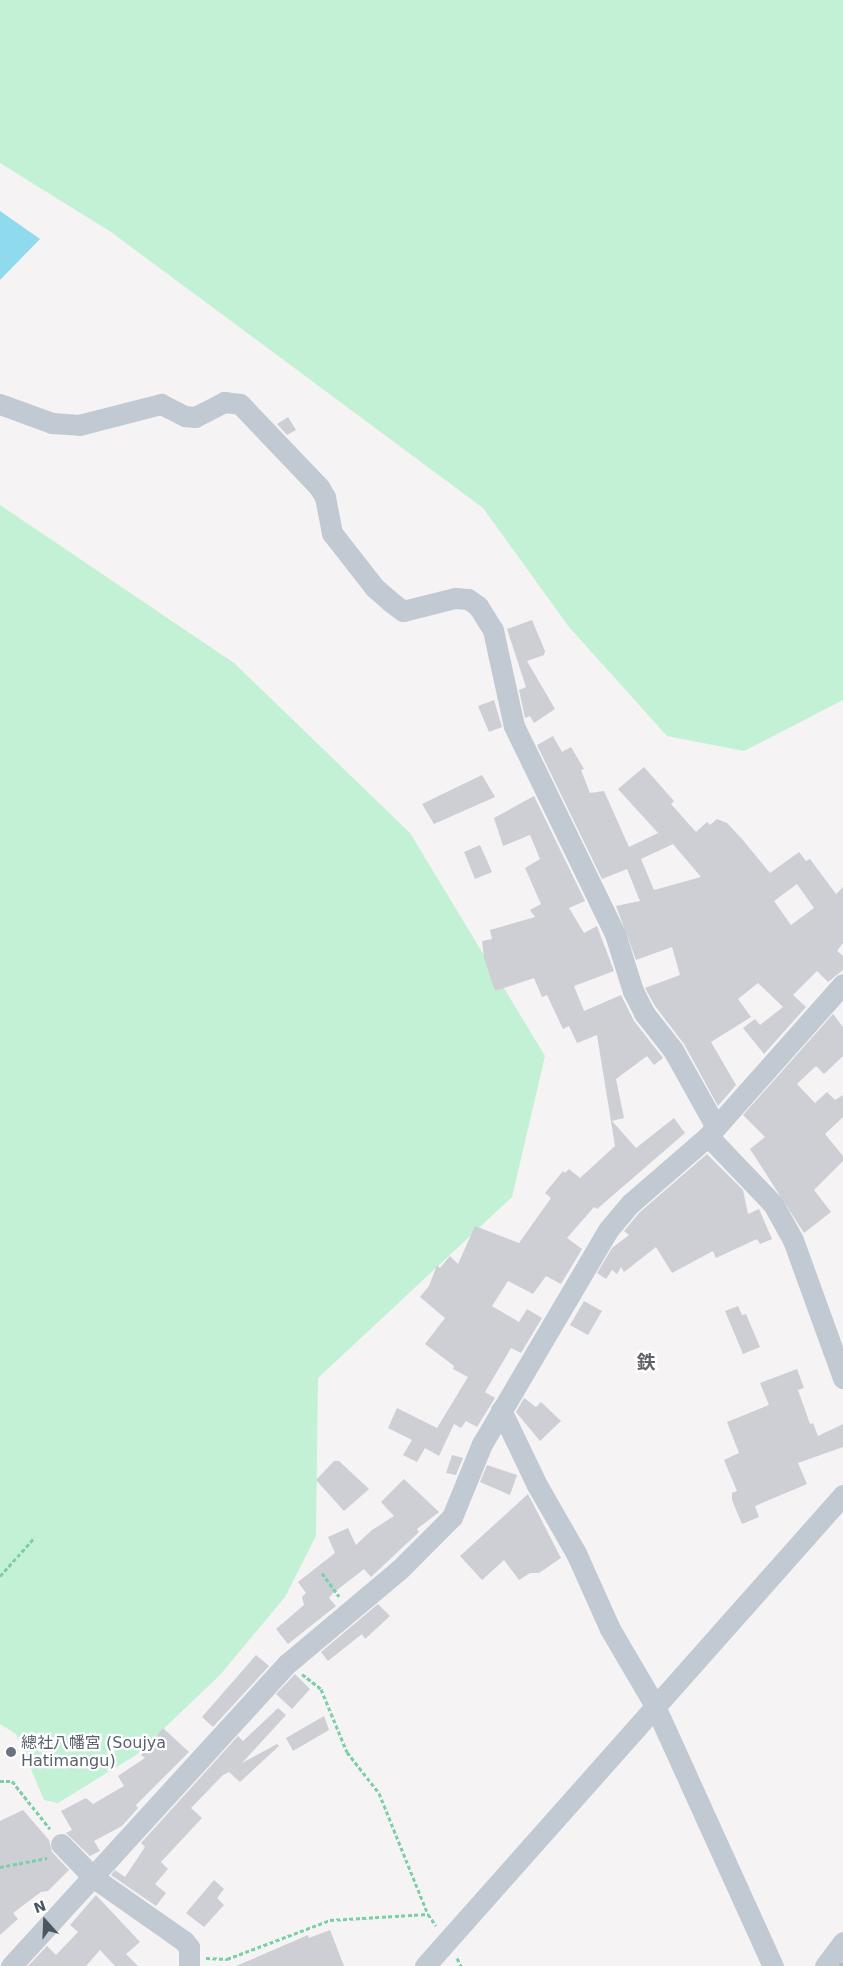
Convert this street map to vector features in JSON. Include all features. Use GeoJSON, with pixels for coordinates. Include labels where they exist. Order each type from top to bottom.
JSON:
{"type":"FeatureCollection","features":[{"type":"Feature","properties":{"kind":"street"},"geometry":{"type":"LineString","coordinates":[[0,404],[52,423],[78,425],[161,404],[185,416],[195,416],[224,402],[240,404],[319,487],[325,497],[332,533],[375,588],[391,602],[403,611],[416,610],[455,598],[468,599],[478,606],[493,630],[514,726],[615,934],[633,991],[644,1013],[673,1050],[712,1132],[773,1204],[789,1233],[843,1378]]}},
{"type":"Feature","properties":{"kind":"street"},"geometry":{"type":"LineString","coordinates":[[10,1966],[94,1878],[288,1663],[406,1563],[452,1516],[482,1444],[608,1230],[631,1203],[712,1132],[843,984]]}},
{"type":"Feature","properties":{"kind":"street"},"geometry":{"type":"LineString","coordinates":[[501,1410],[537,1485],[576,1553],[610,1629],[654,1704],[773,1966]]}},
{"type":"Feature","properties":{"kind":"street"},"geometry":{"type":"LineString","coordinates":[[425,1966],[654,1704],[843,1495]]}},
{"type":"Feature","properties":{"kind":"street"},"geometry":{"type":"LineString","coordinates":[[64,1847],[94,1878],[184,1941],[189,1947],[190,1962]]}},
{"type":"Feature","properties":{"kind":"street"},"geometry":{"type":"LineString","coordinates":[[825,1966],[843,1942]]}},
{"type":"Feature","properties":{"kind":"path"},"geometry":{"type":"LineString","coordinates":[[0,1576],[35,1536]]}},
{"type":"Feature","properties":{"kind":"path"},"geometry":{"type":"LineString","coordinates":[[322,1573],[337,1591],[348,1612]]}},
{"type":"Feature","properties":{"kind":"path"},"geometry":{"type":"LineString","coordinates":[[288,1663],[321,1689],[347,1752],[379,1793],[394,1823],[428,1914],[447,1939],[461,1966]]}},
{"type":"Feature","properties":{"kind":"path"},"geometry":{"type":"LineString","coordinates":[[0,1781],[12,1781],[64,1847],[0,1867]]}},
{"type":"Feature","properties":{"kind":"path"},"geometry":{"type":"LineString","coordinates":[[190,1962],[227,1959],[330,1920],[428,1914]]}},
{"type":"Feature","properties":{"kind":"green space"},"geometry":{"type":"Polygon","coordinates":[[[0,0],[843,0],[843,700],[744,751],[667,736],[569,627],[483,508],[111,232],[0,163],[0,0]]]}},
{"type":"Feature","properties":{"kind":"green space"},"geometry":{"type":"Polygon","coordinates":[[[0,505],[234,663],[410,833],[545,1056],[512,1197],[318,1378],[316,1536],[285,1597],[220,1675],[136,1755],[58,1803],[44,1800],[16,1734],[0,1724],[0,505]]]}},
{"type":"Feature","properties":{"kind":"water"},"geometry":{"type":"Polygon","coordinates":[[[0,211],[40,239],[0,280],[0,211]]]}},
{"type":"Feature","properties":{"kind":"building"},"geometry":{"type":"Polygon","coordinates":[[[288,417],[296,430],[287,435],[277,424],[288,417]]]}},
{"type":"Feature","properties":{"kind":"building"},"geometry":{"type":"Polygon","coordinates":[[[532,620],[545,651],[544,655],[527,661],[555,709],[534,723],[530,716],[525,718],[519,690],[526,687],[507,629],[532,620]]]}},
{"type":"Feature","properties":{"kind":"building"},"geometry":{"type":"Polygon","coordinates":[[[494,700],[502,727],[489,732],[478,706],[494,700]]]}},
{"type":"Feature","properties":{"kind":"building"},"geometry":{"type":"Polygon","coordinates":[[[553,736],[562,752],[571,747],[584,769],[581,770],[590,793],[604,791],[629,847],[658,833],[618,789],[644,767],[674,801],[671,804],[696,832],[707,822],[710,825],[717,819],[727,823],[770,873],[799,852],[806,861],[810,859],[836,894],[843,887],[843,943],[837,951],[843,956],[843,970],[828,982],[817,971],[793,995],[806,1007],[764,1054],[743,1028],[755,1019],[760,1025],[783,1007],[758,983],[738,999],[751,1017],[711,1042],[736,1085],[718,1106],[684,1044],[655,1006],[645,988],[680,975],[672,947],[636,960],[616,906],[640,901],[627,869],[602,879],[537,745],[553,736]],[[673,844],[641,859],[654,890],[701,877],[673,844]],[[797,884],[774,901],[791,925],[814,908],[797,884]]]}},
{"type":"Feature","properties":{"kind":"building"},"geometry":{"type":"Polygon","coordinates":[[[482,775],[495,797],[434,824],[422,804],[482,775]]]}},
{"type":"Feature","properties":{"kind":"building"},"geometry":{"type":"Polygon","coordinates":[[[534,796],[585,901],[569,908],[584,933],[597,926],[614,971],[574,986],[584,1011],[621,995],[634,1021],[663,1058],[654,1065],[647,1056],[616,1079],[624,1118],[612,1121],[636,1148],[674,1118],[685,1133],[597,1209],[594,1207],[567,1238],[582,1249],[561,1284],[546,1276],[533,1294],[508,1281],[492,1306],[519,1322],[527,1309],[542,1318],[521,1353],[511,1348],[485,1392],[495,1398],[477,1427],[466,1421],[461,1428],[454,1424],[439,1456],[425,1448],[417,1462],[403,1455],[412,1440],[388,1428],[397,1408],[437,1428],[468,1377],[453,1369],[454,1366],[425,1344],[445,1318],[420,1297],[429,1286],[437,1265],[440,1268],[450,1256],[458,1264],[475,1226],[519,1243],[551,1198],[545,1193],[563,1171],[565,1173],[569,1169],[580,1178],[615,1146],[597,1035],[577,1043],[569,1026],[563,1029],[547,995],[542,997],[534,978],[495,991],[484,958],[482,941],[492,939],[490,930],[535,917],[530,910],[541,904],[525,868],[540,859],[530,835],[503,846],[494,818],[534,796]]]}},
{"type":"Feature","properties":{"kind":"building"},"geometry":{"type":"Polygon","coordinates":[[[480,845],[492,872],[475,879],[464,852],[480,845]]]}},
{"type":"Feature","properties":{"kind":"building"},"geometry":{"type":"Polygon","coordinates":[[[833,1014],[843,1027],[843,1056],[824,1074],[816,1066],[797,1084],[815,1103],[827,1092],[835,1100],[843,1095],[843,1117],[825,1134],[843,1156],[843,1161],[814,1190],[831,1212],[804,1233],[750,1149],[765,1137],[743,1115],[833,1014]]]}},
{"type":"Feature","properties":{"kind":"building"},"geometry":{"type":"Polygon","coordinates":[[[707,1154],[743,1190],[748,1214],[759,1209],[772,1239],[760,1244],[757,1239],[716,1258],[713,1251],[672,1273],[656,1247],[624,1272],[621,1267],[617,1274],[612,1270],[606,1279],[597,1273],[612,1248],[629,1235],[624,1231],[640,1212],[707,1154]]]}},
{"type":"Feature","properties":{"kind":"building"},"geometry":{"type":"Polygon","coordinates":[[[584,1301],[602,1311],[588,1335],[570,1325],[584,1301]]]}},
{"type":"Feature","properties":{"kind":"building"},"geometry":{"type":"Polygon","coordinates":[[[738,1306],[742,1315],[746,1314],[760,1347],[743,1354],[725,1311],[738,1306]]]}},
{"type":"Feature","properties":{"kind":"building"},"geometry":{"type":"Polygon","coordinates":[[[797,1369],[804,1388],[798,1390],[810,1424],[813,1423],[818,1436],[843,1424],[843,1447],[798,1463],[807,1484],[755,1506],[759,1517],[742,1524],[732,1500],[732,1493],[737,1491],[724,1460],[739,1453],[727,1422],[769,1405],[760,1383],[797,1369]]]}},
{"type":"Feature","properties":{"kind":"building"},"geometry":{"type":"Polygon","coordinates":[[[524,1398],[536,1407],[541,1402],[561,1421],[540,1441],[516,1412],[524,1398]]]}},
{"type":"Feature","properties":{"kind":"building"},"geometry":{"type":"Polygon","coordinates":[[[452,1455],[463,1458],[456,1475],[446,1473],[452,1455]]]}},
{"type":"Feature","properties":{"kind":"building"},"geometry":{"type":"Polygon","coordinates":[[[334,1461],[339,1461],[369,1489],[344,1511],[316,1480],[334,1461]]]}},
{"type":"Feature","properties":{"kind":"building"},"geometry":{"type":"Polygon","coordinates":[[[487,1465],[517,1475],[510,1495],[480,1482],[487,1465]]]}},
{"type":"Feature","properties":{"kind":"building"},"geometry":{"type":"Polygon","coordinates":[[[404,1479],[439,1512],[417,1529],[419,1532],[371,1577],[364,1569],[332,1594],[329,1598],[336,1606],[288,1644],[276,1629],[304,1605],[302,1597],[306,1593],[298,1582],[335,1553],[328,1537],[348,1528],[356,1545],[372,1530],[394,1516],[381,1502],[404,1479]]]}},
{"type":"Feature","properties":{"kind":"building"},"geometry":{"type":"Polygon","coordinates":[[[528,1494],[561,1558],[539,1573],[530,1573],[519,1580],[504,1560],[482,1580],[460,1556],[528,1494]]]}},
{"type":"Feature","properties":{"kind":"building"},"geometry":{"type":"Polygon","coordinates":[[[378,1604],[390,1616],[365,1639],[362,1634],[328,1661],[321,1652],[378,1604]]]}},
{"type":"Feature","properties":{"kind":"building"},"geometry":{"type":"Polygon","coordinates":[[[256,1655],[269,1666],[213,1727],[202,1717],[256,1655]]]}},
{"type":"Feature","properties":{"kind":"building"},"geometry":{"type":"Polygon","coordinates":[[[295,1674],[310,1689],[292,1709],[276,1694],[295,1674]]]}},
{"type":"Feature","properties":{"kind":"building"},"geometry":{"type":"Polygon","coordinates":[[[278,1708],[286,1715],[242,1763],[277,1744],[279,1746],[240,1782],[229,1772],[223,1775],[191,1808],[202,1818],[161,1862],[168,1869],[155,1884],[166,1893],[156,1906],[111,1875],[115,1870],[125,1877],[145,1847],[141,1843],[238,1736],[243,1741],[278,1708]]]}},
{"type":"Feature","properties":{"kind":"building"},"geometry":{"type":"Polygon","coordinates":[[[324,1716],[329,1730],[293,1751],[286,1738],[324,1716]]]}},
{"type":"Feature","properties":{"kind":"building"},"geometry":{"type":"Polygon","coordinates":[[[163,1728],[189,1752],[136,1805],[138,1808],[122,1826],[94,1841],[100,1851],[90,1856],[66,1833],[72,1830],[61,1811],[86,1798],[93,1804],[124,1786],[118,1776],[145,1758],[141,1755],[163,1728]]]}},
{"type":"Feature","properties":{"kind":"building"},"geometry":{"type":"Polygon","coordinates":[[[23,1810],[49,1840],[52,1852],[69,1870],[48,1891],[41,1892],[13,1913],[18,1919],[0,1935],[0,1821],[23,1810]]]}},
{"type":"Feature","properties":{"kind":"building"},"geometry":{"type":"Polygon","coordinates":[[[214,1880],[224,1889],[217,1898],[224,1905],[204,1927],[186,1913],[214,1880]]]}},
{"type":"Feature","properties":{"kind":"building"},"geometry":{"type":"Polygon","coordinates":[[[96,1895],[140,1942],[126,1954],[138,1966],[115,1966],[100,1950],[86,1966],[28,1966],[47,1946],[56,1955],[78,1932],[70,1925],[96,1895]]]}},
{"type":"Feature","properties":{"kind":"building"},"geometry":{"type":"Polygon","coordinates":[[[330,1930],[344,1966],[236,1966],[308,1935],[309,1938],[330,1930]]]}},
{"type":"Feature","properties":{"kind":"place","name":"總社八幡宮 (Soujya Hatimangu)"},"geometry":{"type":"Point","coordinates":[11,1752]}},
{"type":"Feature","properties":{"kind":"district","name":"鉄"},"geometry":{"type":"Point","coordinates":[646,1363]}}]}
